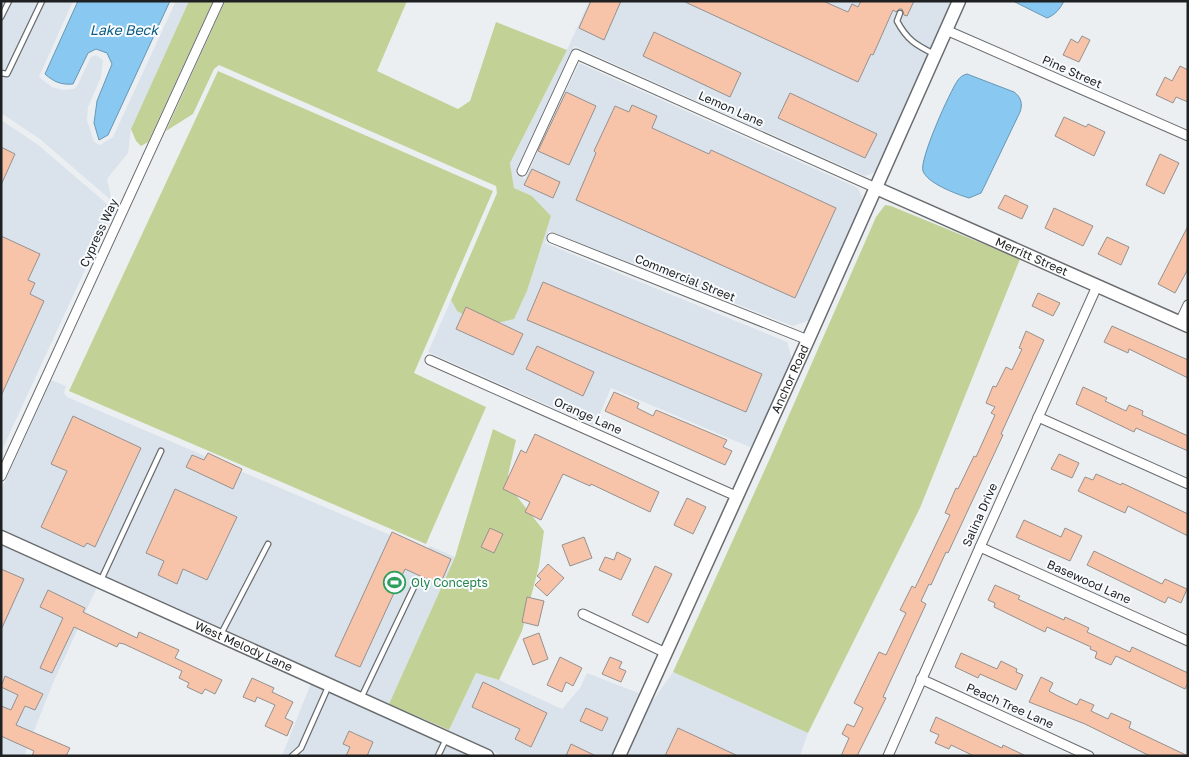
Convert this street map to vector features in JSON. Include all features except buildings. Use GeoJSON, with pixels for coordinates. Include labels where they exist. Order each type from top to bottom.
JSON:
{"type":"FeatureCollection","features":[{"type":"Feature","properties":{"kind":"street","name":"Cypress Way"},"geometry":{"type":"LineString","coordinates":[[1,476],[219,1]]}},
{"type":"Feature","properties":{"kind":"street","name":"Anchor Road"},"geometry":{"type":"LineString","coordinates":[[619,756],[808,340],[958,2]]}},
{"type":"Feature","properties":{"kind":"street","name":"Pine Street"},"geometry":{"type":"LineString","coordinates":[[946,30],[1188,136]]}},
{"type":"Feature","properties":{"kind":"street","name":"Lemon Lane"},"geometry":{"type":"LineString","coordinates":[[522,170],[576,54],[876,188]]}},
{"type":"Feature","properties":{"kind":"street","name":"Merritt Street"},"geometry":{"type":"LineString","coordinates":[[876,188],[1184,324]]}},
{"type":"Feature","properties":{"kind":"street","name":"Commercial Street"},"geometry":{"type":"LineString","coordinates":[[552,238],[808,340]]}},
{"type":"Feature","properties":{"kind":"street","name":"Salina Drive"},"geometry":{"type":"LineString","coordinates":[[888,756],[1097,286]]}},
{"type":"Feature","properties":{"kind":"street"},"geometry":{"type":"LineString","coordinates":[[1184,324],[1188,305]]}},
{"type":"Feature","properties":{"kind":"street","name":"Orange Lane"},"geometry":{"type":"LineString","coordinates":[[430,360],[736,496]]}},
{"type":"Feature","properties":{"kind":"street"},"geometry":{"type":"LineString","coordinates":[[1038,417],[1188,484]]}},
{"type":"Feature","properties":{"kind":"street","name":"West Melody Lane"},"geometry":{"type":"LineString","coordinates":[[1,537],[487,756]]}},
{"type":"Feature","properties":{"kind":"street","name":"Basewood Lane"},"geometry":{"type":"LineString","coordinates":[[980,547],[1188,641]]}},
{"type":"Feature","properties":{"kind":"street"},"geometry":{"type":"LineString","coordinates":[[584,614],[666,653]]}},
{"type":"Feature","properties":{"kind":"street","name":"Peach Tree Lane"},"geometry":{"type":"LineString","coordinates":[[921,679],[1089,756]]}},
{"type":"Feature","properties":{"kind":"lane"},"geometry":{"type":"LineString","coordinates":[[1,18],[9,1]]}},
{"type":"Feature","properties":{"kind":"lane"},"geometry":{"type":"LineString","coordinates":[[1,73],[7,74],[42,1]]}},
{"type":"Feature","properties":{"kind":"lane"},"geometry":{"type":"LineString","coordinates":[[900,13],[897,21],[904,35],[916,45],[935,54]]}},
{"type":"Feature","properties":{"kind":"lane"},"geometry":{"type":"LineString","coordinates":[[101,582],[161,451]]}},
{"type":"Feature","properties":{"kind":"lane"},"geometry":{"type":"LineString","coordinates":[[220,635],[268,544]]}},
{"type":"Feature","properties":{"kind":"lane"},"geometry":{"type":"LineString","coordinates":[[361,698],[415,585]]}},
{"type":"Feature","properties":{"kind":"lane"},"geometry":{"type":"LineString","coordinates":[[292,756],[301,748],[330,684]]}},
{"type":"Feature","properties":{"kind":"lane"},"geometry":{"type":"LineString","coordinates":[[438,756],[446,738]]}},
{"type":"Feature","properties":{"kind":"shaded area"},"geometry":{"type":"Polygon","coordinates":[[[1,1],[73,1],[39,77],[52,87],[63,90],[74,89],[91,57],[96,55],[103,60],[101,77],[88,107],[87,120],[94,142],[100,145],[113,137],[176,1],[189,1],[131,129],[128,153],[107,179],[112,201],[40,139],[1,113],[1,1]]]}},
{"type":"Feature","properties":{"kind":"shaded area"},"geometry":{"type":"Polygon","coordinates":[[[589,1],[953,1],[881,168],[873,173],[865,176],[574,46],[515,174],[525,179],[579,63],[858,188],[864,203],[810,320],[793,326],[549,231],[545,243],[787,342],[793,363],[752,448],[611,388],[595,426],[428,352],[451,300],[457,311],[514,319],[527,291],[551,216],[532,196],[514,188],[510,163],[567,50],[589,1]]]}},
{"type":"Feature","properties":{"kind":"shaded area"},"geometry":{"type":"Polygon","coordinates":[[[1,120],[37,144],[113,209],[1,452],[1,120]]]}},
{"type":"Feature","properties":{"kind":"shaded area"},"geometry":{"type":"Polygon","coordinates":[[[51,380],[66,386],[64,393],[67,397],[423,549],[428,549],[430,546],[455,557],[389,704],[1,530],[1,490],[51,380]]]}},
{"type":"Feature","properties":{"kind":"shaded area"},"geometry":{"type":"Polygon","coordinates":[[[1,544],[97,587],[53,683],[24,756],[1,756],[1,544]]]}},
{"type":"Feature","properties":{"kind":"shaded area"},"geometry":{"type":"Polygon","coordinates":[[[673,672],[808,733],[800,756],[626,756],[652,698],[654,699],[673,672]]]}},
{"type":"Feature","properties":{"kind":"shaded area"},"geometry":{"type":"Polygon","coordinates":[[[476,673],[499,680],[562,709],[580,688],[587,673],[641,694],[613,756],[503,756],[424,720],[449,730],[476,673]]]}},
{"type":"Feature","properties":{"kind":"shaded area"},"geometry":{"type":"Polygon","coordinates":[[[311,683],[358,704],[471,756],[282,756],[311,683]]]}},
{"type":"Feature","properties":{"kind":"green space"},"geometry":{"type":"Polygon","coordinates":[[[189,1],[213,1],[148,142],[141,146],[136,141],[131,129],[189,1]]]}},
{"type":"Feature","properties":{"kind":"green space"},"geometry":{"type":"Polygon","coordinates":[[[225,1],[407,1],[377,71],[458,109],[470,101],[496,22],[567,50],[510,163],[514,188],[532,196],[551,216],[527,291],[514,319],[484,326],[457,311],[451,300],[497,193],[496,186],[219,65],[214,69],[193,114],[166,131],[225,1]]]}},
{"type":"Feature","properties":{"kind":"green space"},"geometry":{"type":"Polygon","coordinates":[[[218,71],[493,191],[414,373],[486,407],[426,544],[69,391],[218,71]]]}},
{"type":"Feature","properties":{"kind":"green space"},"geometry":{"type":"Polygon","coordinates":[[[885,205],[1020,259],[920,508],[808,733],[673,672],[876,217],[885,205]]]}},
{"type":"Feature","properties":{"kind":"green space"},"geometry":{"type":"Polygon","coordinates":[[[493,429],[516,440],[508,475],[515,494],[544,531],[539,566],[522,631],[499,680],[476,673],[449,730],[389,704],[455,557],[493,429]]]}},
{"type":"Feature","properties":{"kind":"water","name":"Lake Beck"},"geometry":{"type":"Polygon","coordinates":[[[78,1],[170,1],[108,135],[99,140],[94,123],[97,101],[112,64],[107,53],[96,49],[88,53],[73,84],[58,82],[45,74],[78,1]]]}},
{"type":"Feature","properties":{"kind":"water"},"geometry":{"type":"Polygon","coordinates":[[[1013,1],[1064,1],[1057,11],[1047,18],[1013,1]]]}},
{"type":"Feature","properties":{"kind":"water"},"geometry":{"type":"Polygon","coordinates":[[[967,74],[1014,92],[1021,101],[1020,112],[981,193],[969,198],[936,184],[923,171],[923,164],[930,140],[942,111],[958,80],[967,74]]]}},
{"type":"Feature","properties":{"kind":"place","name":"Oly Concepts"},"geometry":{"type":"Point","coordinates":[395,583]}}]}
